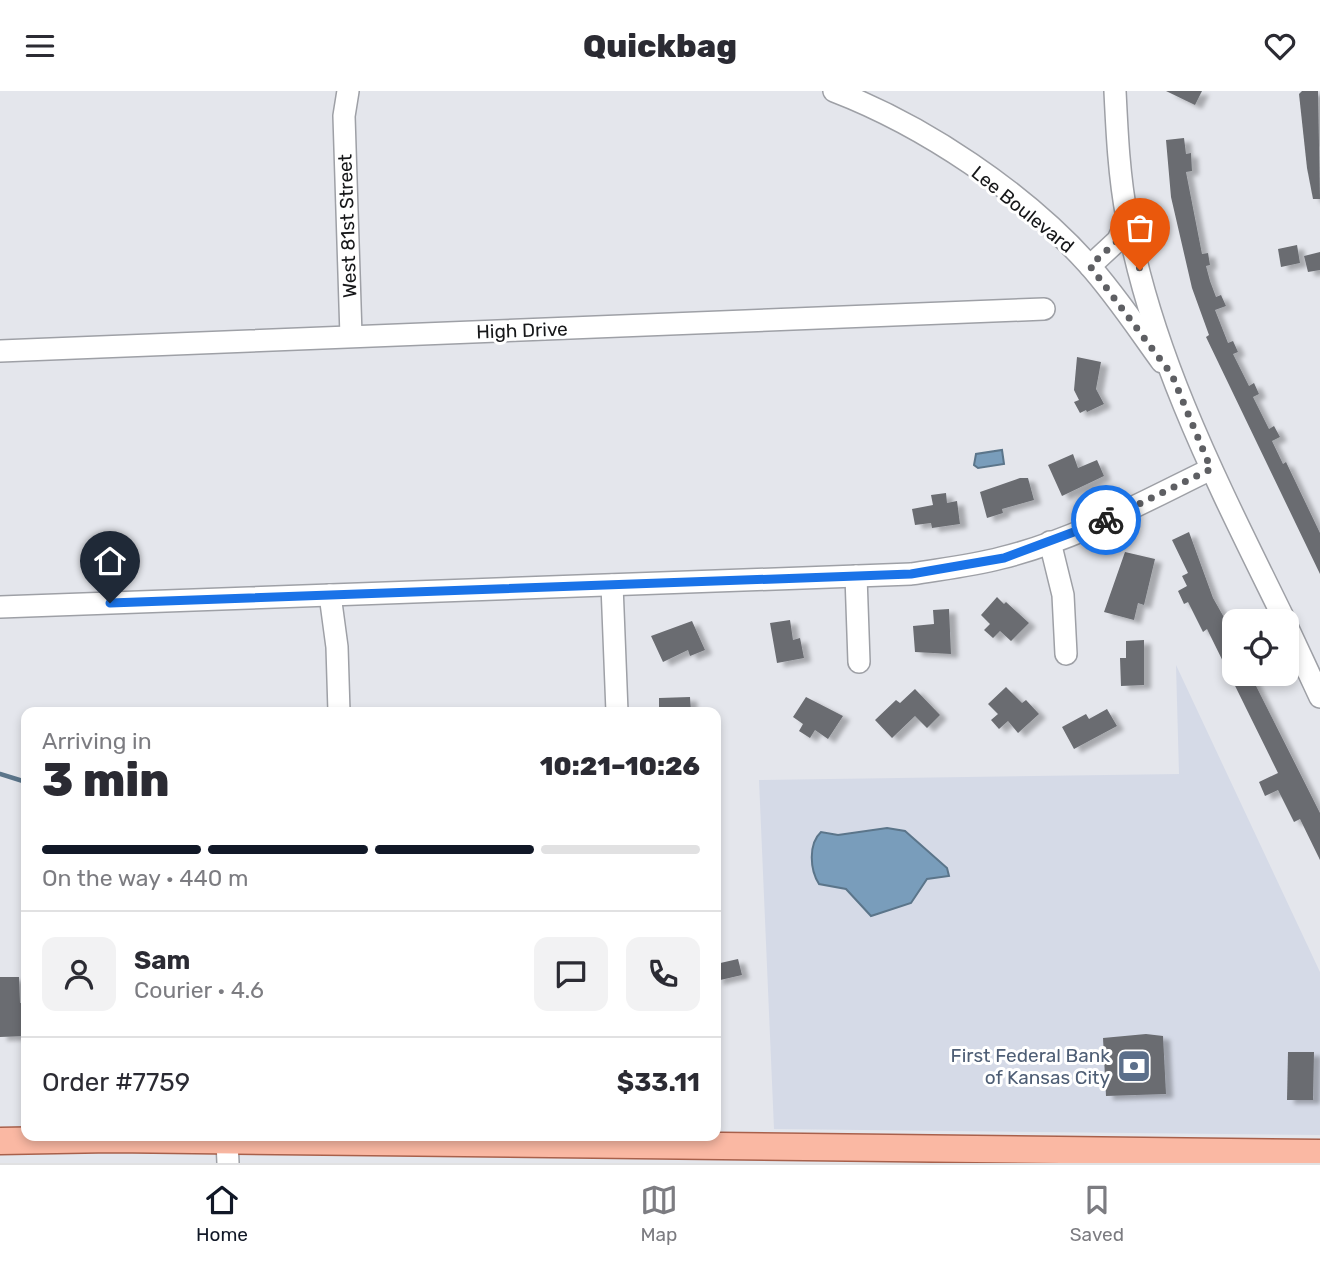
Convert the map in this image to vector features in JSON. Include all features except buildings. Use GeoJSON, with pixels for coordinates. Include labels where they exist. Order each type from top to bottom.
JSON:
{"type":"FeatureCollection","features":[{"type":"Feature","properties":{"kind":"main road"},"geometry":{"type":"LineString","coordinates":[[0,1141],[227,1152],[1320,1153]]}},
{"type":"Feature","properties":{"kind":"street","name":"West 81st Street"},"geometry":{"type":"LineString","coordinates":[[337,91],[344,116]]}},
{"type":"Feature","properties":{"kind":"street","name":"West 81st Street"},"geometry":{"type":"LineString","coordinates":[[348,91],[344,116],[351,336]]}},
{"type":"Feature","properties":{"kind":"street","name":"Lee Boulevard"},"geometry":{"type":"LineString","coordinates":[[834,91],[915,130],[979,170],[1090,266],[1172,375]]}},
{"type":"Feature","properties":{"kind":"street"},"geometry":{"type":"LineString","coordinates":[[1115,91],[1127,219],[1144,287],[1172,375],[1211,469],[1278,609]]}},
{"type":"Feature","properties":{"kind":"street"},"geometry":{"type":"LineString","coordinates":[[1090,266],[1118,240],[1127,219]]}},
{"type":"Feature","properties":{"kind":"street","name":"High Drive"},"geometry":{"type":"LineString","coordinates":[[0,351],[1044,309]]}},
{"type":"Feature","properties":{"kind":"street"},"geometry":{"type":"LineString","coordinates":[[0,607],[911,574],[965,566],[1050,542],[1089,528],[1211,469]]}},
{"type":"Feature","properties":{"kind":"street"},"geometry":{"type":"LineString","coordinates":[[1050,542],[1063,595],[1066,654]]}},
{"type":"Feature","properties":{"kind":"street"},"geometry":{"type":"LineString","coordinates":[[856,576],[859,662]]}},
{"type":"Feature","properties":{"kind":"street"},"geometry":{"type":"LineString","coordinates":[[612,585],[617,707]]}},
{"type":"Feature","properties":{"kind":"street"},"geometry":{"type":"LineString","coordinates":[[330,595],[337,647],[339,707]]}},
{"type":"Feature","properties":{"kind":"street"},"geometry":{"type":"LineString","coordinates":[[1299,653],[1320,697]]}},
{"type":"Feature","properties":{"kind":"street"},"geometry":{"type":"LineString","coordinates":[[1302,660],[1320,685]]}},
{"type":"Feature","properties":{"kind":"shaded area"},"geometry":{"type":"Polygon","coordinates":[[[1176,665],[1320,972],[1320,1135],[774,1129],[759,780],[1179,774],[1176,665]]]}},
{"type":"Feature","properties":{"kind":"water"},"geometry":{"type":"Polygon","coordinates":[[[1002,450],[1004,464],[978,468],[974,465],[976,454],[1002,450]]]}},
{"type":"Feature","properties":{"kind":"water"},"geometry":{"type":"Polygon","coordinates":[[[887,828],[905,831],[947,868],[949,876],[927,879],[911,903],[871,916],[846,889],[819,884],[812,865],[812,850],[821,832],[838,835],[887,828]]]}},
{"type":"Feature","properties":{"kind":"waterway"},"geometry":{"type":"LineString","coordinates":[[0,774],[21,780]]}},
{"type":"Feature","properties":{"kind":"way so far"},"geometry":{"type":"LineString","coordinates":[[1106,520],[1211,469],[1172,375],[1090,266],[1118,240],[1127,219],[1140,270]]}},
{"type":"Feature","properties":{"kind":"place","name":"First Federal Bank of Kansas City"},"geometry":{"type":"Point","coordinates":[1134,1066]}},
{"type":"Feature","properties":{"kind":"route"},"geometry":{"type":"LineString","coordinates":[[110,603],[911,574],[1004,558],[1106,520]]}}]}
